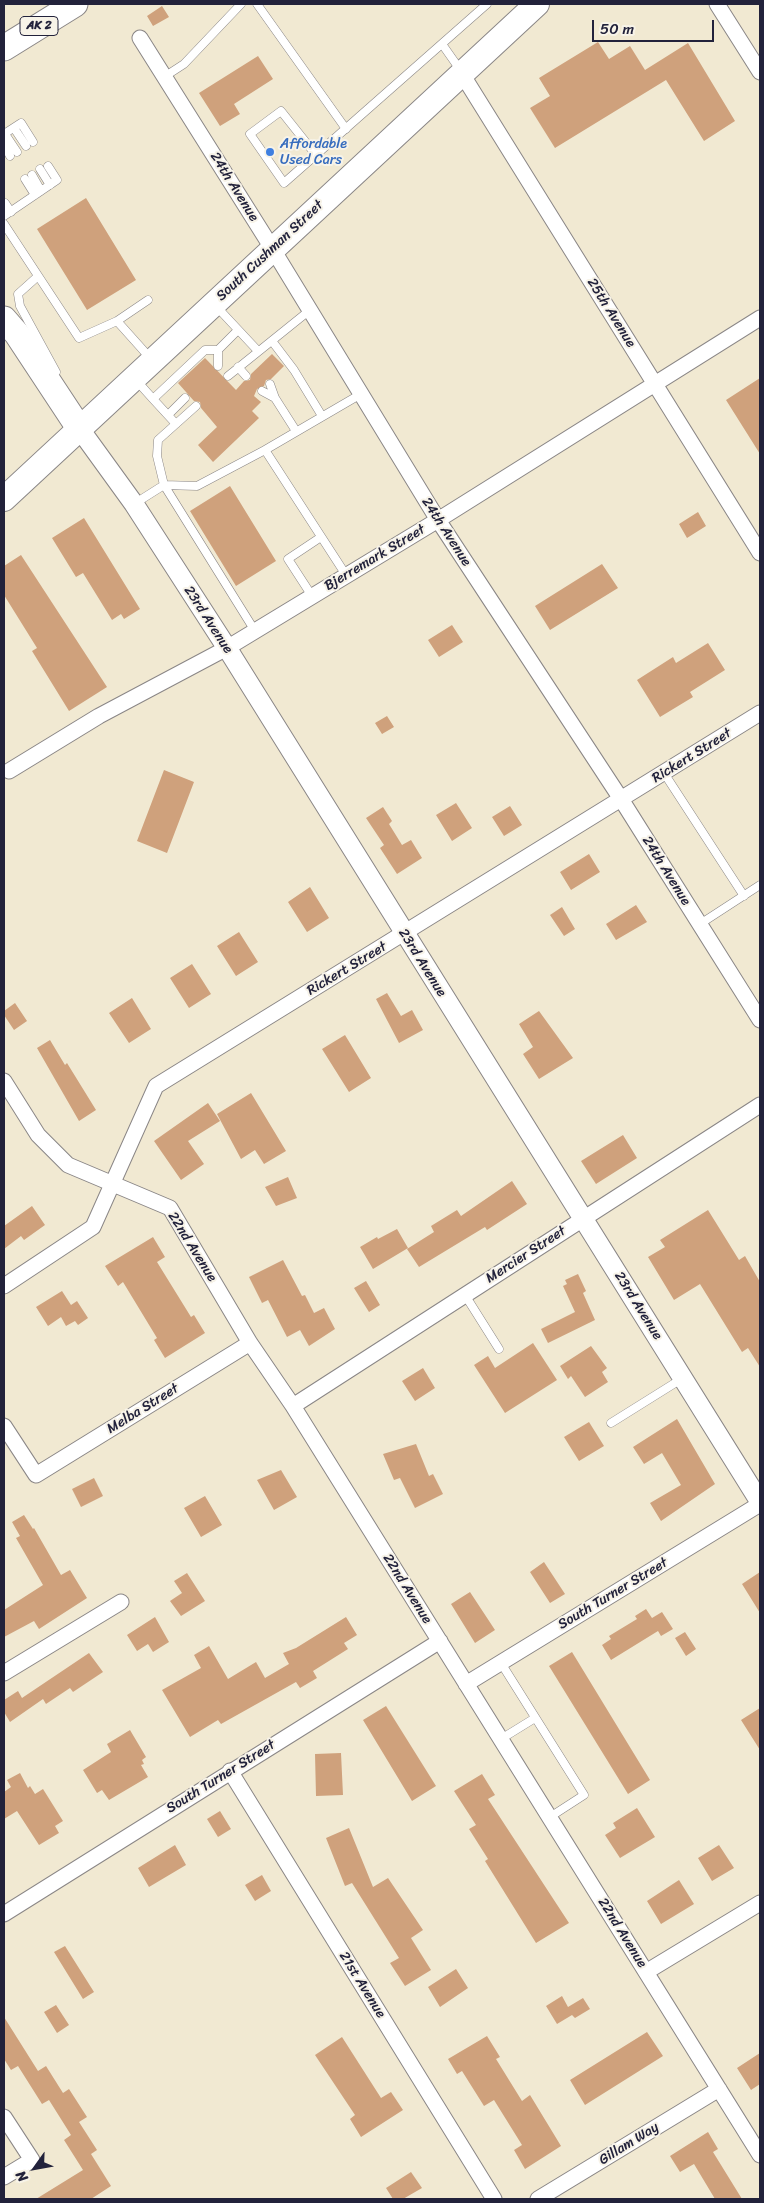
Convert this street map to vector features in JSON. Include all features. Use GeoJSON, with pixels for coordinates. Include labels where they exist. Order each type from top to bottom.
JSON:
{"type":"FeatureCollection","features":[{"type":"Feature","properties":{"kind":"highway","name":"AK 2"},"geometry":{"type":"LineString","coordinates":[[4,48],[75,4]]}},
{"type":"Feature","properties":{"kind":"highway"},"geometry":{"type":"LineString","coordinates":[[4,319],[79,428]]}},
{"type":"Feature","properties":{"kind":"main road","name":"South Cushman Street"},"geometry":{"type":"LineString","coordinates":[[4,498],[534,5]]}},
{"type":"Feature","properties":{"kind":"street"},"geometry":{"type":"LineString","coordinates":[[717,4],[760,72]]}},
{"type":"Feature","properties":{"kind":"street","name":"24th Avenue"},"geometry":{"type":"LineString","coordinates":[[140,38],[272,248],[438,520],[620,799],[760,1020]]}},
{"type":"Feature","properties":{"kind":"street","name":"25th Avenue"},"geometry":{"type":"LineString","coordinates":[[462,74],[760,553]]}},
{"type":"Feature","properties":{"kind":"street","name":"Bjerremark Street"},"geometry":{"type":"LineString","coordinates":[[9,771],[99,716],[226,648],[438,520],[760,318]]}},
{"type":"Feature","properties":{"kind":"street","name":"23rd Avenue"},"geometry":{"type":"LineString","coordinates":[[79,428],[134,504],[226,648],[760,1503]]}},
{"type":"Feature","properties":{"kind":"street","name":"Rickert Street"},"geometry":{"type":"LineString","coordinates":[[4,1286],[92,1227],[113,1185],[156,1086],[760,713]]}},
{"type":"Feature","properties":{"kind":"street","name":"22nd Avenue"},"geometry":{"type":"LineString","coordinates":[[4,1081],[38,1135],[68,1165],[170,1208],[250,1343],[293,1406],[760,2155]]}},
{"type":"Feature","properties":{"kind":"street","name":"Mercier Street"},"geometry":{"type":"LineString","coordinates":[[293,1406],[760,1105]]}},
{"type":"Feature","properties":{"kind":"street","name":"Melba Street"},"geometry":{"type":"LineString","coordinates":[[4,1426],[36,1475],[250,1343]]}},
{"type":"Feature","properties":{"kind":"street","name":"South Turner Street"},"geometry":{"type":"LineString","coordinates":[[466,1684],[760,1503]]}},
{"type":"Feature","properties":{"kind":"street"},"geometry":{"type":"LineString","coordinates":[[4,1673],[121,1602]]}},
{"type":"Feature","properties":{"kind":"street","name":"South Turner Street"},"geometry":{"type":"LineString","coordinates":[[4,1914],[440,1641]]}},
{"type":"Feature","properties":{"kind":"street","name":"21st Avenue"},"geometry":{"type":"LineString","coordinates":[[230,1771],[494,2199]]}},
{"type":"Feature","properties":{"kind":"street"},"geometry":{"type":"LineString","coordinates":[[646,1972],[760,1903]]}},
{"type":"Feature","properties":{"kind":"street","name":"Gillam Way"},"geometry":{"type":"LineString","coordinates":[[538,2199],[719,2089]]}},
{"type":"Feature","properties":{"kind":"street"},"geometry":{"type":"LineString","coordinates":[[4,2117],[32,2160],[4,2177]]}},
{"type":"Feature","properties":{"kind":"lane"},"geometry":{"type":"LineString","coordinates":[[164,77],[184,64],[241,4]]}},
{"type":"Feature","properties":{"kind":"lane"},"geometry":{"type":"LineString","coordinates":[[257,4],[346,130]]}},
{"type":"Feature","properties":{"kind":"lane"},"geometry":{"type":"LineString","coordinates":[[316,155],[281,112],[250,134],[284,183],[346,130],[487,4]]}},
{"type":"Feature","properties":{"kind":"lane"},"geometry":{"type":"LineString","coordinates":[[442,44],[462,74]]}},
{"type":"Feature","properties":{"kind":"lane"},"geometry":{"type":"LineString","coordinates":[[4,146],[14,154],[4,134],[21,123],[30,144]]}},
{"type":"Feature","properties":{"kind":"lane"},"geometry":{"type":"LineString","coordinates":[[5,203],[7,214],[57,180],[44,167]]}},
{"type":"Feature","properties":{"kind":"lane"},"geometry":{"type":"LineString","coordinates":[[28,177],[38,193]]}},
{"type":"Feature","properties":{"kind":"lane"},"geometry":{"type":"LineString","coordinates":[[4,224],[37,277],[79,338],[117,321],[148,300]]}},
{"type":"Feature","properties":{"kind":"lane"},"geometry":{"type":"LineString","coordinates":[[37,277],[18,294],[20,306],[62,382]]}},
{"type":"Feature","properties":{"kind":"lane"},"geometry":{"type":"LineString","coordinates":[[213,303],[258,351]]}},
{"type":"Feature","properties":{"kind":"lane"},"geometry":{"type":"LineString","coordinates":[[228,376],[310,310]]}},
{"type":"Feature","properties":{"kind":"lane"},"geometry":{"type":"LineString","coordinates":[[117,321],[152,360]]}},
{"type":"Feature","properties":{"kind":"lane"},"geometry":{"type":"LineString","coordinates":[[153,399],[205,350],[218,350],[238,330]]}},
{"type":"Feature","properties":{"kind":"lane"},"geometry":{"type":"LineString","coordinates":[[272,341],[294,370],[322,416]]}},
{"type":"Feature","properties":{"kind":"lane"},"geometry":{"type":"LineString","coordinates":[[218,350],[218,366]]}},
{"type":"Feature","properties":{"kind":"lane"},"geometry":{"type":"LineString","coordinates":[[248,359],[255,366]]}},
{"type":"Feature","properties":{"kind":"lane"},"geometry":{"type":"LineString","coordinates":[[238,367],[246,376]]}},
{"type":"Feature","properties":{"kind":"lane"},"geometry":{"type":"LineString","coordinates":[[134,378],[176,424]]}},
{"type":"Feature","properties":{"kind":"lane"},"geometry":{"type":"LineString","coordinates":[[270,384],[275,398],[296,431]]}},
{"type":"Feature","properties":{"kind":"lane"},"geometry":{"type":"LineString","coordinates":[[262,391],[275,398]]}},
{"type":"Feature","properties":{"kind":"lane"},"geometry":{"type":"LineString","coordinates":[[134,504],[164,486],[197,486],[265,450],[361,394]]}},
{"type":"Feature","properties":{"kind":"lane"},"geometry":{"type":"LineString","coordinates":[[168,414],[185,398]]}},
{"type":"Feature","properties":{"kind":"lane"},"geometry":{"type":"LineString","coordinates":[[75,403],[79,428]]}},
{"type":"Feature","properties":{"kind":"lane"},"geometry":{"type":"LineString","coordinates":[[196,406],[158,440],[157,456],[164,486],[254,631]]}},
{"type":"Feature","properties":{"kind":"lane"},"geometry":{"type":"LineString","coordinates":[[265,450],[346,575]]}},
{"type":"Feature","properties":{"kind":"lane"},"geometry":{"type":"LineString","coordinates":[[312,596],[288,559],[321,537]]}},
{"type":"Feature","properties":{"kind":"lane"},"geometry":{"type":"LineString","coordinates":[[664,773],[744,896]]}},
{"type":"Feature","properties":{"kind":"lane"},"geometry":{"type":"LineString","coordinates":[[700,924],[760,885]]}},
{"type":"Feature","properties":{"kind":"lane"},"geometry":{"type":"LineString","coordinates":[[465,1295],[499,1349]]}},
{"type":"Feature","properties":{"kind":"lane"},"geometry":{"type":"LineString","coordinates":[[611,1423],[683,1378]]}},
{"type":"Feature","properties":{"kind":"lane"},"geometry":{"type":"LineString","coordinates":[[501,1663],[584,1795],[550,1818]]}},
{"type":"Feature","properties":{"kind":"lane"},"geometry":{"type":"LineString","coordinates":[[501,1740],[535,1718]]}},
{"type":"Feature","properties":{"kind":"building"},"geometry":{"type":"Polygon","coordinates":[[[162,6],[169,17],[153,26],[147,16],[162,6]]]}},
{"type":"Feature","properties":{"kind":"building"},"geometry":{"type":"Polygon","coordinates":[[[598,42],[609,59],[630,46],[645,70],[688,43],[735,121],[704,141],[666,80],[555,148],[530,108],[550,96],[539,78],[598,42]]]}},
{"type":"Feature","properties":{"kind":"building"},"geometry":{"type":"Polygon","coordinates":[[[258,56],[273,79],[234,104],[240,114],[220,126],[199,93],[258,56]]]}},
{"type":"Feature","properties":{"kind":"building"},"geometry":{"type":"Polygon","coordinates":[[[86,198],[136,280],[87,310],[37,229],[86,198]]]}},
{"type":"Feature","properties":{"kind":"building"},"geometry":{"type":"Polygon","coordinates":[[[272,354],[284,366],[271,379],[266,380],[264,386],[257,389],[254,396],[261,402],[252,411],[259,418],[213,462],[198,445],[217,427],[201,408],[200,402],[194,401],[178,383],[205,358],[236,390],[244,381],[250,380],[251,374],[272,354]]]}},
{"type":"Feature","properties":{"kind":"building"},"geometry":{"type":"Polygon","coordinates":[[[760,378],[760,454],[726,400],[760,378]]]}},
{"type":"Feature","properties":{"kind":"building"},"geometry":{"type":"Polygon","coordinates":[[[230,486],[276,561],[236,586],[190,511],[230,486]]]}},
{"type":"Feature","properties":{"kind":"building"},"geometry":{"type":"Polygon","coordinates":[[[698,512],[706,526],[687,538],[679,524],[698,512]]]}},
{"type":"Feature","properties":{"kind":"building"},"geometry":{"type":"Polygon","coordinates":[[[84,518],[140,609],[124,619],[121,614],[112,620],[83,573],[76,577],[52,538],[84,518]]]}},
{"type":"Feature","properties":{"kind":"building"},"geometry":{"type":"Polygon","coordinates":[[[21,555],[107,687],[69,711],[32,651],[37,648],[4,595],[4,566],[21,555]]]}},
{"type":"Feature","properties":{"kind":"building"},"geometry":{"type":"Polygon","coordinates":[[[602,564],[618,588],[550,630],[535,606],[602,564]]]}},
{"type":"Feature","properties":{"kind":"building"},"geometry":{"type":"Polygon","coordinates":[[[452,625],[463,642],[439,657],[428,640],[452,625]]]}},
{"type":"Feature","properties":{"kind":"building"},"geometry":{"type":"Polygon","coordinates":[[[708,643],[725,670],[690,692],[693,697],[660,717],[637,680],[673,657],[676,663],[708,643]]]}},
{"type":"Feature","properties":{"kind":"building"},"geometry":{"type":"Polygon","coordinates":[[[387,716],[394,727],[382,734],[375,723],[387,716]]]}},
{"type":"Feature","properties":{"kind":"building"},"geometry":{"type":"Polygon","coordinates":[[[164,770],[194,782],[167,853],[137,841],[164,770]]]}},
{"type":"Feature","properties":{"kind":"building"},"geometry":{"type":"Polygon","coordinates":[[[456,803],[472,828],[452,841],[436,815],[456,803]]]}},
{"type":"Feature","properties":{"kind":"building"},"geometry":{"type":"Polygon","coordinates":[[[510,806],[522,825],[504,836],[492,817],[510,806]]]}},
{"type":"Feature","properties":{"kind":"building"},"geometry":{"type":"Polygon","coordinates":[[[383,807],[392,821],[389,824],[402,845],[411,840],[422,858],[397,874],[380,848],[384,845],[366,818],[383,807]]]}},
{"type":"Feature","properties":{"kind":"building"},"geometry":{"type":"Polygon","coordinates":[[[589,854],[600,872],[571,890],[560,872],[589,854]]]}},
{"type":"Feature","properties":{"kind":"building"},"geometry":{"type":"Polygon","coordinates":[[[310,887],[329,918],[307,932],[288,902],[310,887]]]}},
{"type":"Feature","properties":{"kind":"building"},"geometry":{"type":"Polygon","coordinates":[[[636,905],[647,922],[616,940],[606,924],[636,905]]]}},
{"type":"Feature","properties":{"kind":"building"},"geometry":{"type":"Polygon","coordinates":[[[562,907],[575,929],[564,936],[550,915],[562,907]]]}},
{"type":"Feature","properties":{"kind":"building"},"geometry":{"type":"Polygon","coordinates":[[[239,932],[258,962],[236,976],[217,946],[239,932]]]}},
{"type":"Feature","properties":{"kind":"building"},"geometry":{"type":"Polygon","coordinates":[[[192,964],[211,994],[189,1008],[170,978],[192,964]]]}},
{"type":"Feature","properties":{"kind":"building"},"geometry":{"type":"Polygon","coordinates":[[[387,993],[401,1016],[412,1010],[423,1030],[399,1043],[376,999],[387,993]]]}},
{"type":"Feature","properties":{"kind":"building"},"geometry":{"type":"Polygon","coordinates":[[[132,998],[151,1029],[129,1043],[109,1013],[132,998]]]}},
{"type":"Feature","properties":{"kind":"building"},"geometry":{"type":"Polygon","coordinates":[[[15,1003],[27,1021],[14,1030],[4,1015],[4,1011],[15,1003]]]}},
{"type":"Feature","properties":{"kind":"building"},"geometry":{"type":"Polygon","coordinates":[[[539,1011],[573,1058],[539,1079],[523,1054],[533,1047],[519,1024],[539,1011]]]}},
{"type":"Feature","properties":{"kind":"building"},"geometry":{"type":"Polygon","coordinates":[[[345,1035],[371,1078],[349,1092],[322,1049],[345,1035]]]}},
{"type":"Feature","properties":{"kind":"building"},"geometry":{"type":"Polygon","coordinates":[[[50,1040],[65,1065],[67,1063],[96,1110],[79,1121],[37,1048],[50,1040]]]}},
{"type":"Feature","properties":{"kind":"building"},"geometry":{"type":"Polygon","coordinates":[[[251,1093],[286,1151],[264,1164],[255,1150],[241,1159],[217,1114],[251,1093]]]}},
{"type":"Feature","properties":{"kind":"building"},"geometry":{"type":"Polygon","coordinates":[[[208,1103],[220,1121],[188,1141],[204,1164],[181,1180],[154,1141],[208,1103]]]}},
{"type":"Feature","properties":{"kind":"building"},"geometry":{"type":"Polygon","coordinates":[[[623,1135],[637,1158],[596,1184],[581,1161],[623,1135]]]}},
{"type":"Feature","properties":{"kind":"building"},"geometry":{"type":"Polygon","coordinates":[[[288,1177],[297,1198],[276,1206],[265,1187],[288,1177]]]}},
{"type":"Feature","properties":{"kind":"building"},"geometry":{"type":"Polygon","coordinates":[[[512,1181],[527,1204],[487,1230],[485,1227],[419,1267],[407,1249],[434,1232],[431,1226],[457,1210],[461,1216],[512,1181]]]}},
{"type":"Feature","properties":{"kind":"building"},"geometry":{"type":"Polygon","coordinates":[[[32,1206],[45,1225],[24,1240],[21,1236],[4,1249],[4,1226],[32,1206]]]}},
{"type":"Feature","properties":{"kind":"building"},"geometry":{"type":"Polygon","coordinates":[[[708,1210],[739,1260],[745,1256],[760,1282],[760,1367],[748,1348],[742,1352],[700,1284],[674,1300],[648,1257],[665,1247],[660,1240],[708,1210]]]}},
{"type":"Feature","properties":{"kind":"building"},"geometry":{"type":"Polygon","coordinates":[[[397,1229],[408,1248],[373,1269],[360,1247],[377,1237],[378,1239],[397,1229]]]}},
{"type":"Feature","properties":{"kind":"building"},"geometry":{"type":"Polygon","coordinates":[[[153,1237],[165,1257],[157,1262],[191,1317],[194,1315],[205,1333],[165,1358],[154,1340],[157,1338],[123,1282],[118,1286],[105,1266],[153,1237]]]}},
{"type":"Feature","properties":{"kind":"building"},"geometry":{"type":"Polygon","coordinates":[[[283,1260],[302,1296],[305,1295],[314,1313],[324,1308],[335,1329],[309,1346],[300,1330],[287,1337],[268,1300],[262,1303],[249,1277],[283,1260]]]}},
{"type":"Feature","properties":{"kind":"building"},"geometry":{"type":"Polygon","coordinates":[[[578,1274],[586,1291],[583,1293],[595,1320],[548,1343],[541,1329],[575,1312],[563,1286],[567,1284],[565,1280],[578,1274]]]}},
{"type":"Feature","properties":{"kind":"building"},"geometry":{"type":"Polygon","coordinates":[[[366,1281],[380,1305],[369,1312],[354,1288],[366,1281]]]}},
{"type":"Feature","properties":{"kind":"building"},"geometry":{"type":"Polygon","coordinates":[[[62,1291],[71,1305],[77,1301],[88,1318],[78,1325],[75,1321],[66,1326],[61,1317],[48,1326],[36,1307],[62,1291]]]}},
{"type":"Feature","properties":{"kind":"building"},"geometry":{"type":"Polygon","coordinates":[[[533,1343],[557,1380],[505,1413],[474,1365],[488,1356],[495,1368],[533,1343]]]}},
{"type":"Feature","properties":{"kind":"building"},"geometry":{"type":"Polygon","coordinates":[[[591,1346],[607,1368],[602,1372],[608,1382],[585,1397],[571,1376],[568,1379],[560,1366],[591,1346]]]}},
{"type":"Feature","properties":{"kind":"building"},"geometry":{"type":"Polygon","coordinates":[[[423,1368],[435,1388],[415,1401],[402,1381],[423,1368]]]}},
{"type":"Feature","properties":{"kind":"building"},"geometry":{"type":"Polygon","coordinates":[[[677,1419],[715,1484],[661,1521],[650,1503],[681,1485],[662,1453],[644,1464],[633,1447],[677,1419]]]}},
{"type":"Feature","properties":{"kind":"building"},"geometry":{"type":"Polygon","coordinates":[[[589,1422],[604,1446],[579,1461],[564,1437],[589,1422]]]}},
{"type":"Feature","properties":{"kind":"building"},"geometry":{"type":"Polygon","coordinates":[[[416,1444],[429,1476],[433,1474],[443,1494],[415,1508],[400,1478],[394,1480],[383,1454],[416,1444]]]}},
{"type":"Feature","properties":{"kind":"building"},"geometry":{"type":"Polygon","coordinates":[[[281,1470],[297,1497],[274,1510],[257,1480],[281,1470]]]}},
{"type":"Feature","properties":{"kind":"building"},"geometry":{"type":"Polygon","coordinates":[[[94,1478],[103,1496],[81,1507],[72,1489],[94,1478]]]}},
{"type":"Feature","properties":{"kind":"building"},"geometry":{"type":"Polygon","coordinates":[[[205,1496],[222,1525],[201,1537],[184,1508],[205,1496]]]}},
{"type":"Feature","properties":{"kind":"building"},"geometry":{"type":"Polygon","coordinates":[[[24,1515],[34,1528],[61,1575],[70,1570],[87,1598],[39,1629],[34,1621],[4,1637],[4,1610],[43,1585],[16,1538],[20,1536],[12,1522],[24,1515]]]}},
{"type":"Feature","properties":{"kind":"building"},"geometry":{"type":"Polygon","coordinates":[[[544,1562],[565,1594],[550,1603],[530,1572],[544,1562]]]}},
{"type":"Feature","properties":{"kind":"building"},"geometry":{"type":"Polygon","coordinates":[[[760,1572],[760,1613],[742,1584],[760,1572]]]}},
{"type":"Feature","properties":{"kind":"building"},"geometry":{"type":"Polygon","coordinates":[[[187,1573],[205,1601],[181,1616],[170,1601],[182,1593],[174,1581],[187,1573]]]}},
{"type":"Feature","properties":{"kind":"building"},"geometry":{"type":"Polygon","coordinates":[[[470,1592],[495,1630],[475,1643],[451,1604],[470,1592]]]}},
{"type":"Feature","properties":{"kind":"building"},"geometry":{"type":"Polygon","coordinates":[[[646,1609],[652,1618],[662,1612],[673,1629],[661,1636],[658,1631],[611,1660],[602,1645],[611,1639],[609,1636],[637,1619],[635,1616],[646,1609]]]}},
{"type":"Feature","properties":{"kind":"building"},"geometry":{"type":"Polygon","coordinates":[[[155,1617],[169,1642],[153,1652],[148,1644],[137,1651],[127,1635],[155,1617]]]}},
{"type":"Feature","properties":{"kind":"building"},"geometry":{"type":"Polygon","coordinates":[[[346,1617],[357,1635],[344,1643],[348,1649],[313,1671],[317,1678],[300,1688],[296,1682],[221,1724],[218,1720],[190,1737],[162,1690],[201,1668],[194,1655],[209,1646],[228,1679],[256,1662],[265,1678],[289,1664],[283,1653],[296,1648],[346,1617]]]}},
{"type":"Feature","properties":{"kind":"building"},"geometry":{"type":"Polygon","coordinates":[[[685,1632],[696,1649],[686,1656],[675,1638],[685,1632]]]}},
{"type":"Feature","properties":{"kind":"building"},"geometry":{"type":"Polygon","coordinates":[[[572,1652],[650,1780],[628,1794],[549,1666],[572,1652]]]}},
{"type":"Feature","properties":{"kind":"building"},"geometry":{"type":"Polygon","coordinates":[[[89,1653],[103,1672],[73,1692],[70,1688],[46,1704],[43,1699],[10,1722],[4,1712],[4,1700],[18,1691],[22,1698],[89,1653]]]}},
{"type":"Feature","properties":{"kind":"building"},"geometry":{"type":"Polygon","coordinates":[[[386,1706],[436,1786],[412,1801],[363,1720],[386,1706]]]}},
{"type":"Feature","properties":{"kind":"building"},"geometry":{"type":"Polygon","coordinates":[[[760,1708],[760,1750],[741,1720],[760,1708]]]}},
{"type":"Feature","properties":{"kind":"building"},"geometry":{"type":"Polygon","coordinates":[[[130,1730],[146,1757],[142,1760],[144,1764],[141,1765],[148,1777],[109,1800],[102,1790],[97,1793],[83,1770],[111,1752],[107,1744],[130,1730]]]}},
{"type":"Feature","properties":{"kind":"building"},"geometry":{"type":"Polygon","coordinates":[[[341,1753],[343,1795],[316,1796],[315,1754],[341,1753]]]}},
{"type":"Feature","properties":{"kind":"building"},"geometry":{"type":"Polygon","coordinates":[[[20,1773],[28,1788],[30,1786],[35,1794],[43,1789],[63,1821],[55,1826],[59,1833],[39,1845],[17,1811],[4,1819],[4,1792],[11,1787],[7,1780],[20,1773]]]}},
{"type":"Feature","properties":{"kind":"building"},"geometry":{"type":"Polygon","coordinates":[[[482,1774],[495,1795],[488,1799],[569,1923],[536,1943],[485,1861],[488,1859],[469,1829],[476,1825],[454,1791],[482,1774]]]}},
{"type":"Feature","properties":{"kind":"building"},"geometry":{"type":"Polygon","coordinates":[[[637,1808],[655,1837],[620,1858],[605,1835],[616,1828],[613,1823],[637,1808]]]}},
{"type":"Feature","properties":{"kind":"building"},"geometry":{"type":"Polygon","coordinates":[[[220,1811],[231,1829],[218,1837],[207,1819],[220,1811]]]}},
{"type":"Feature","properties":{"kind":"building"},"geometry":{"type":"Polygon","coordinates":[[[349,1828],[373,1887],[388,1878],[423,1930],[411,1938],[431,1970],[405,1986],[390,1963],[399,1958],[352,1883],[345,1886],[326,1838],[349,1828]]]}},
{"type":"Feature","properties":{"kind":"building"},"geometry":{"type":"Polygon","coordinates":[[[175,1845],[186,1865],[149,1887],[138,1868],[175,1845]]]}},
{"type":"Feature","properties":{"kind":"building"},"geometry":{"type":"Polygon","coordinates":[[[719,1845],[734,1868],[712,1881],[698,1858],[719,1845]]]}},
{"type":"Feature","properties":{"kind":"building"},"geometry":{"type":"Polygon","coordinates":[[[262,1875],[271,1891],[255,1901],[245,1885],[262,1875]]]}},
{"type":"Feature","properties":{"kind":"building"},"geometry":{"type":"Polygon","coordinates":[[[679,1880],[694,1904],[661,1924],[647,1901],[679,1880]]]}},
{"type":"Feature","properties":{"kind":"building"},"geometry":{"type":"Polygon","coordinates":[[[65,1946],[94,1992],[83,1999],[54,1952],[65,1946]]]}},
{"type":"Feature","properties":{"kind":"building"},"geometry":{"type":"Polygon","coordinates":[[[456,1969],[468,1988],[440,2007],[428,1987],[456,1969]]]}},
{"type":"Feature","properties":{"kind":"building"},"geometry":{"type":"Polygon","coordinates":[[[562,1996],[568,2007],[583,1998],[590,2009],[575,2018],[572,2015],[557,2024],[546,2006],[562,1996]]]}},
{"type":"Feature","properties":{"kind":"building"},"geometry":{"type":"Polygon","coordinates":[[[56,2005],[69,2025],[57,2033],[44,2012],[56,2005]]]}},
{"type":"Feature","properties":{"kind":"building"},"geometry":{"type":"Polygon","coordinates":[[[4,2017],[38,2071],[46,2066],[63,2093],[69,2089],[87,2117],[79,2122],[97,2150],[91,2154],[111,2186],[91,2199],[36,2199],[83,2170],[64,2140],[71,2135],[49,2100],[42,2104],[18,2066],[11,2070],[4,2059],[4,2017]]]}},
{"type":"Feature","properties":{"kind":"building"},"geometry":{"type":"Polygon","coordinates":[[[647,2032],[663,2056],[585,2105],[570,2080],[647,2032]]]}},
{"type":"Feature","properties":{"kind":"building"},"geometry":{"type":"Polygon","coordinates":[[[487,2036],[500,2057],[496,2059],[522,2101],[530,2095],[561,2146],[525,2169],[514,2150],[522,2145],[494,2100],[484,2106],[462,2071],[457,2074],[448,2059],[487,2036]]]}},
{"type":"Feature","properties":{"kind":"building"},"geometry":{"type":"Polygon","coordinates":[[[342,2037],[381,2098],[391,2092],[403,2110],[361,2137],[350,2119],[355,2115],[315,2055],[342,2037]]]}},
{"type":"Feature","properties":{"kind":"building"},"geometry":{"type":"Polygon","coordinates":[[[760,2053],[760,2084],[751,2090],[737,2068],[760,2053]]]}},
{"type":"Feature","properties":{"kind":"building"},"geometry":{"type":"Polygon","coordinates":[[[708,2132],[718,2149],[713,2152],[742,2199],[715,2199],[694,2164],[680,2172],[670,2156],[708,2132]]]}},
{"type":"Feature","properties":{"kind":"building"},"geometry":{"type":"Polygon","coordinates":[[[411,2172],[422,2188],[403,2199],[393,2199],[386,2188],[411,2172]]]}},
{"type":"Feature","properties":{"kind":"place","name":"Affordable Used Cars"},"geometry":{"type":"Point","coordinates":[270,152]}}]}
